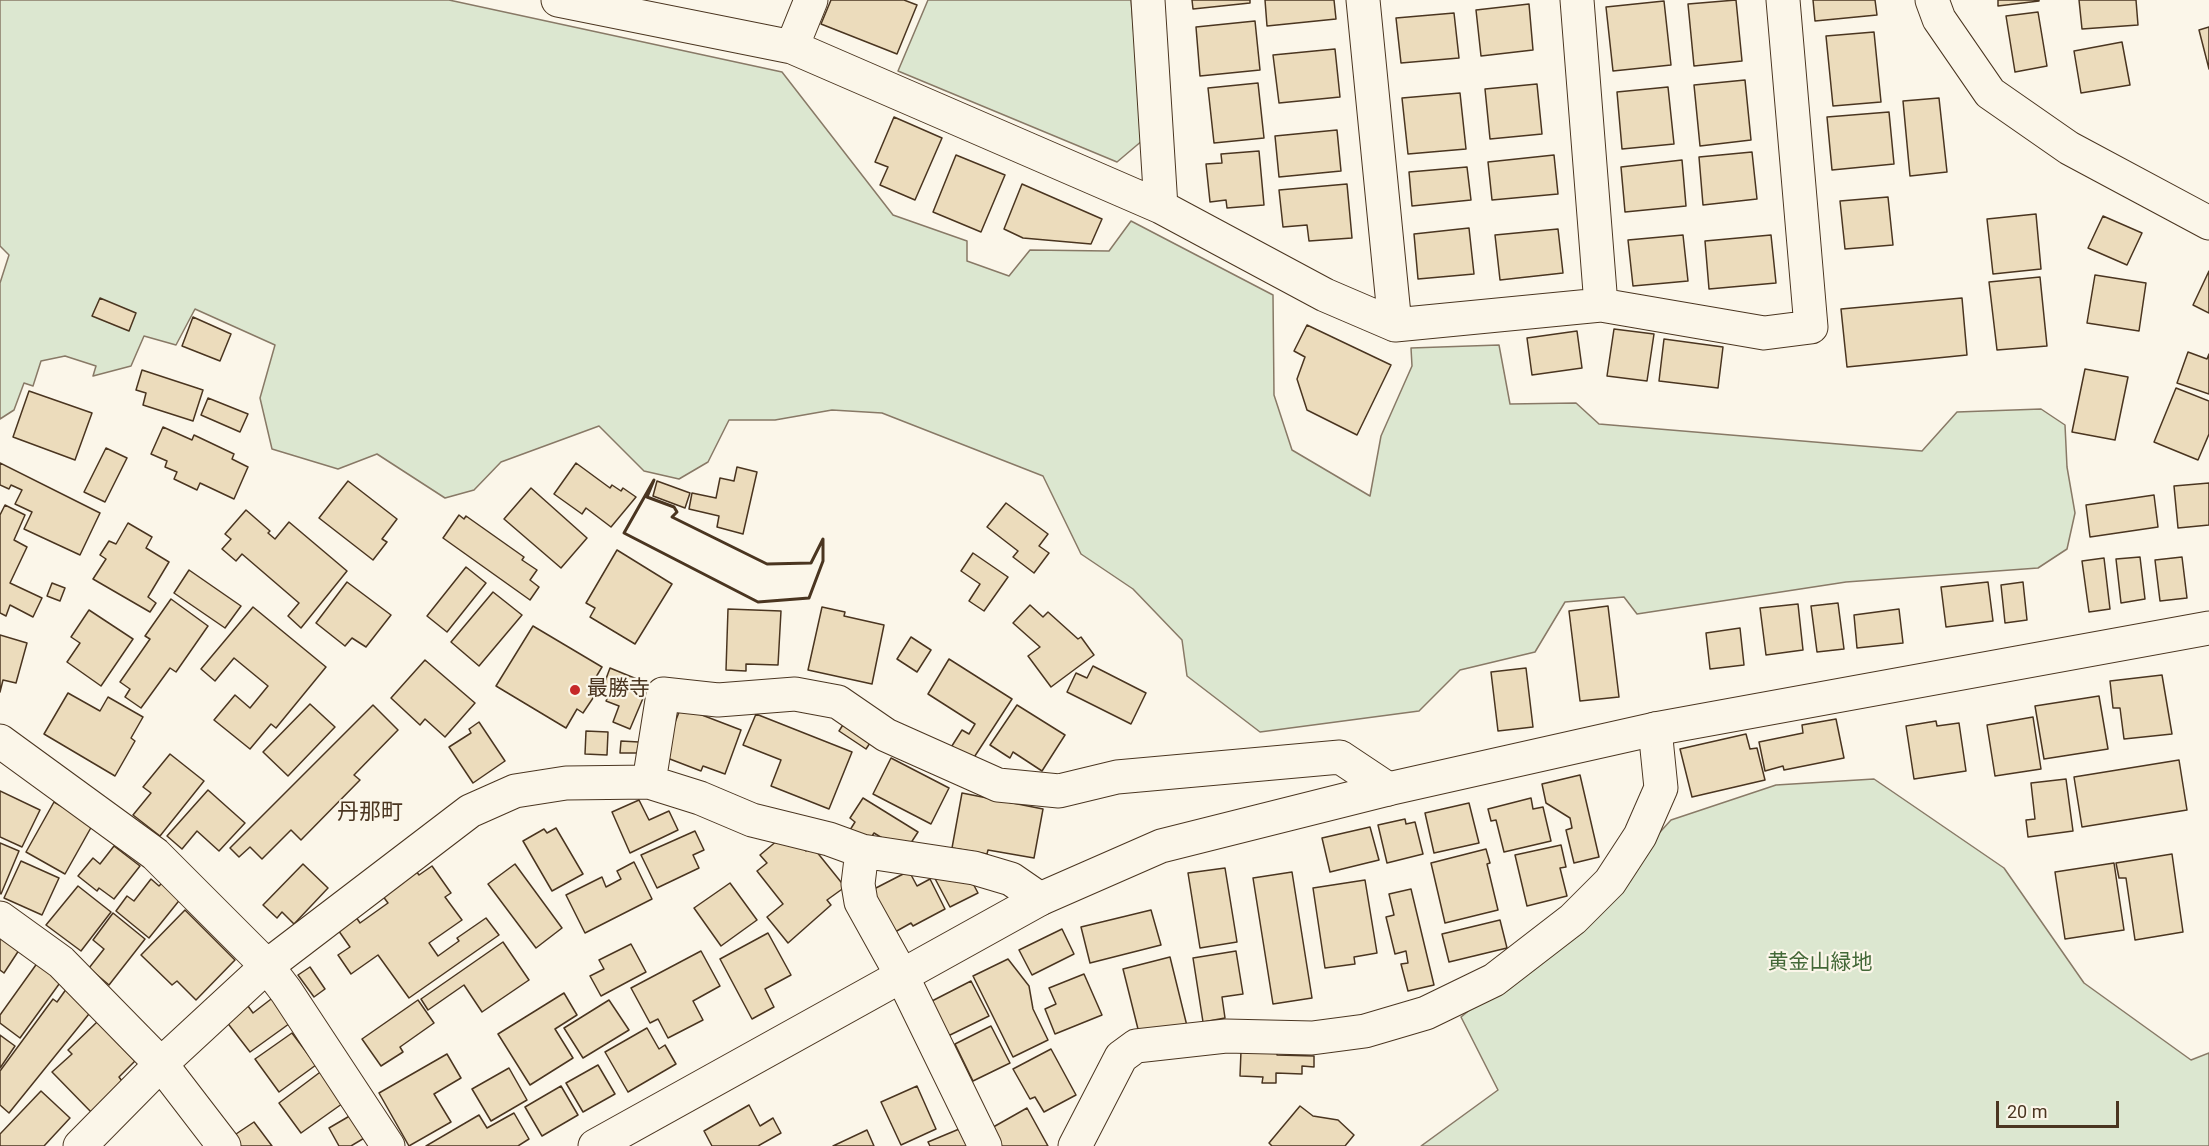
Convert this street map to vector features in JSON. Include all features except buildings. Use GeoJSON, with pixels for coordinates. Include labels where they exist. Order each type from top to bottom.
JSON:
{"type":"FeatureCollection","features":[{"type":"Feature","properties":{"kind":"street"},"geometry":{"type":"LineString","coordinates":[[558,0],[792,47],[1161,207],[1326,295],[1395,325],[1601,304],[1764,333],[1811,327],[1783,0]]}},
{"type":"Feature","properties":{"kind":"street"},"geometry":{"type":"LineString","coordinates":[[792,47],[811,0]]}},
{"type":"Feature","properties":{"kind":"street"},"geometry":{"type":"LineString","coordinates":[[1148,0],[1161,207]]}},
{"type":"Feature","properties":{"kind":"street"},"geometry":{"type":"LineString","coordinates":[[1364,0],[1395,325]]}},
{"type":"Feature","properties":{"kind":"street"},"geometry":{"type":"LineString","coordinates":[[1577,0],[1601,304]]}},
{"type":"Feature","properties":{"kind":"street"},"geometry":{"type":"LineString","coordinates":[[1932,0],[1939,19],[1990,93],[2069,148],[2209,223]]}},
{"type":"Feature","properties":{"kind":"street"},"geometry":{"type":"LineString","coordinates":[[595,1146],[901,974],[1041,899],[1161,846],[1388,789],[1655,729],[2209,628]]}},
{"type":"Feature","properties":{"kind":"street"},"geometry":{"type":"LineString","coordinates":[[649,782],[663,694],[718,700],[795,694],[838,702],[886,735],[998,785],[1059,792],[1117,777],[1340,757],[1388,789]]}},
{"type":"Feature","properties":{"kind":"street"},"geometry":{"type":"LineString","coordinates":[[1075,1146],[1121,1057],[1136,1046],[1226,1036],[1312,1038],[1365,1031],[1426,1013],[1494,980],[1580,912],[1610,882],[1640,836],[1661,788],[1655,729]]}},
{"type":"Feature","properties":{"kind":"street"},"geometry":{"type":"LineString","coordinates":[[0,741],[155,854],[267,966],[286,991],[388,1146]]}},
{"type":"Feature","properties":{"kind":"street"},"geometry":{"type":"LineString","coordinates":[[80,1146],[160,1064],[267,966],[470,811],[515,791],[566,783],[649,782],[700,798],[752,820],[829,839],[862,851],[974,868],[1011,879],[1041,899]]}},
{"type":"Feature","properties":{"kind":"street"},"geometry":{"type":"LineString","coordinates":[[862,851],[858,884],[861,902],[901,974],[985,1146]]}},
{"type":"Feature","properties":{"kind":"street"},"geometry":{"type":"LineString","coordinates":[[0,918],[61,962],[160,1064],[225,1146]]}},
{"type":"Feature","properties":{"kind":"green space"},"geometry":{"type":"Polygon","coordinates":[[[0,0],[449,0],[782,72],[893,215],[967,241],[967,261],[1009,276],[1030,250],[1109,251],[1131,221],[1273,295],[1274,395],[1292,450],[1370,496],[1381,436],[1412,366],[1411,348],[1499,345],[1510,404],[1576,403],[1599,424],[1922,451],[1957,412],[2041,409],[2065,425],[2067,467],[2075,513],[2067,549],[2038,568],[1846,582],[1637,614],[1624,597],[1565,602],[1535,652],[1460,670],[1419,711],[1260,732],[1187,676],[1182,640],[1133,589],[1081,554],[1043,476],[882,413],[832,410],[775,420],[729,420],[708,462],[679,479],[644,471],[599,426],[501,462],[474,490],[445,498],[377,454],[338,469],[272,449],[260,398],[275,345],[195,309],[176,345],[144,336],[131,366],[93,376],[96,366],[65,356],[41,361],[33,386],[24,383],[14,410],[0,419],[0,283],[9,255],[0,246],[0,0]]]}},
{"type":"Feature","properties":{"kind":"green space"},"geometry":{"type":"Polygon","coordinates":[[[928,0],[1131,0],[1143,140],[1117,162],[898,71],[928,0]]]}},
{"type":"Feature","properties":{"kind":"green space","name":"黄金山緑地"},"geometry":{"type":"Polygon","coordinates":[[[1874,779],[2004,868],[2084,983],[2191,1060],[2209,1053],[2209,1146],[1421,1146],[1498,1090],[1461,1017],[1579,921],[1671,820],[1776,785],[1874,779]]]}},
{"type":"Feature","properties":{"kind":"wall"},"geometry":{"type":"LineString","coordinates":[[654,480],[647,497],[674,507],[677,512],[672,517],[767,564],[811,563],[823,539],[823,561],[809,598],[758,602],[624,533],[654,480]]}},
{"type":"Feature","properties":{"kind":"place","name":"最勝寺"},"geometry":{"type":"Point","coordinates":[575,690]}},
{"type":"Feature","properties":{"kind":"district","name":"丹那町"},"geometry":{"type":"Point","coordinates":[370,813]}}]}
